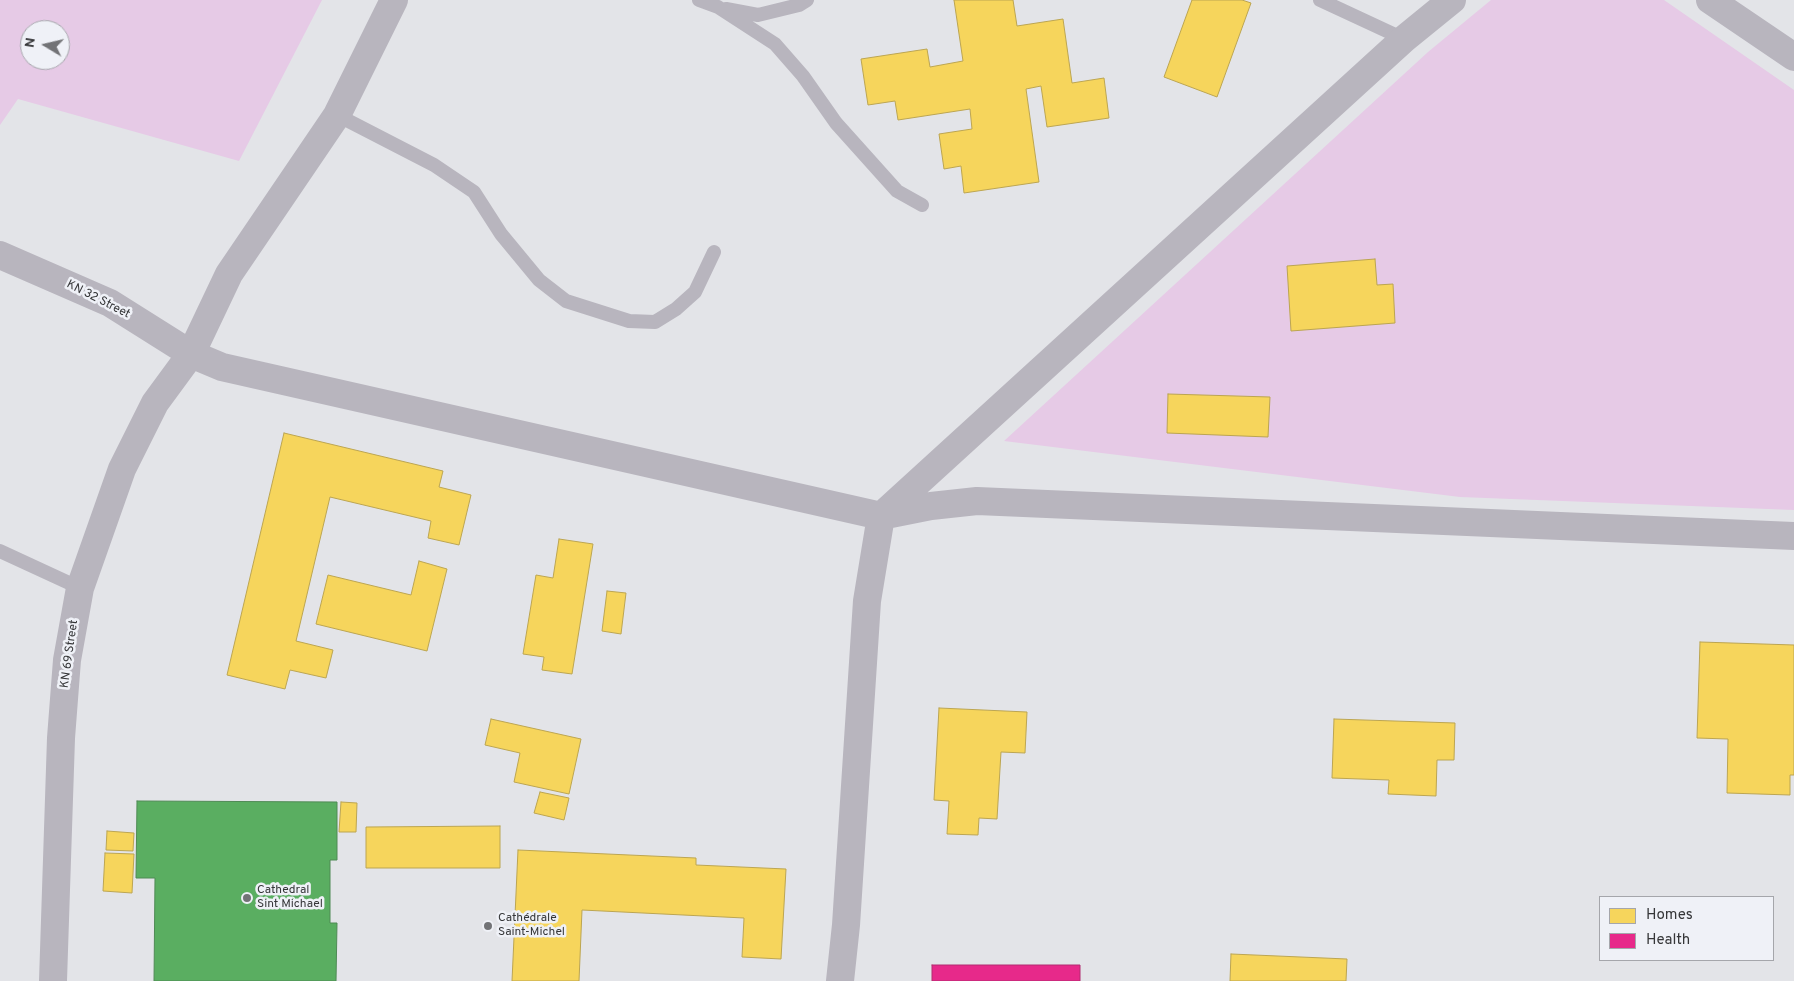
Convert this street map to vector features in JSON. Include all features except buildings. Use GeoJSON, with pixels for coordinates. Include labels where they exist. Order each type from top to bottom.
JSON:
{"type":"FeatureCollection","features":[{"type":"Feature","properties":{"kind":"street","name":"KN 69 Street"},"geometry":{"type":"LineString","coordinates":[[53,981],[61,738],[67,660],[80,588],[122,470],[155,403],[191,354],[229,274],[337,115],[394,0]]}},
{"type":"Feature","properties":{"kind":"street"},"geometry":{"type":"LineString","coordinates":[[840,981],[846,925],[867,601],[881,516],[1404,39],[1452,0]]}},
{"type":"Feature","properties":{"kind":"street"},"geometry":{"type":"LineString","coordinates":[[1710,0],[1794,57]]}},
{"type":"Feature","properties":{"kind":"street","name":"KN 32 Street"},"geometry":{"type":"LineString","coordinates":[[0,255],[110,303],[191,354],[222,367],[881,516]]}},
{"type":"Feature","properties":{"kind":"street"},"geometry":{"type":"LineString","coordinates":[[881,516],[931,506],[977,501],[1794,536]]}},
{"type":"Feature","properties":{"kind":"lane"},"geometry":{"type":"LineString","coordinates":[[699,0],[718,7],[758,15],[799,5],[807,0]]}},
{"type":"Feature","properties":{"kind":"lane"},"geometry":{"type":"LineString","coordinates":[[704,0],[775,44],[803,76],[836,123],[897,191],[922,205]]}},
{"type":"Feature","properties":{"kind":"lane"},"geometry":{"type":"LineString","coordinates":[[1320,0],[1404,39]]}},
{"type":"Feature","properties":{"kind":"lane"},"geometry":{"type":"LineString","coordinates":[[337,115],[434,165],[474,192],[501,234],[539,280],[566,301],[629,321],[655,322],[676,309],[695,292],[714,252]]}},
{"type":"Feature","properties":{"kind":"lane"},"geometry":{"type":"LineString","coordinates":[[0,551],[80,588]]}},
{"type":"Feature","properties":{"kind":"shaded area"},"geometry":{"type":"Polygon","coordinates":[[[0,0],[322,0],[239,161],[18,99],[0,125],[0,0]]]}},
{"type":"Feature","properties":{"kind":"shaded area"},"geometry":{"type":"Polygon","coordinates":[[[1491,0],[1664,0],[1794,90],[1794,510],[1460,497],[1004,441],[1428,52],[1491,0]]]}},
{"type":"Feature","properties":{"kind":"place","name":"Cathedral Sint Michael"},"geometry":{"type":"Point","coordinates":[247,898]}},
{"type":"Feature","properties":{"kind":"place","name":"Cathédrale Saint-Michel"},"geometry":{"type":"Point","coordinates":[488,926]}}]}
